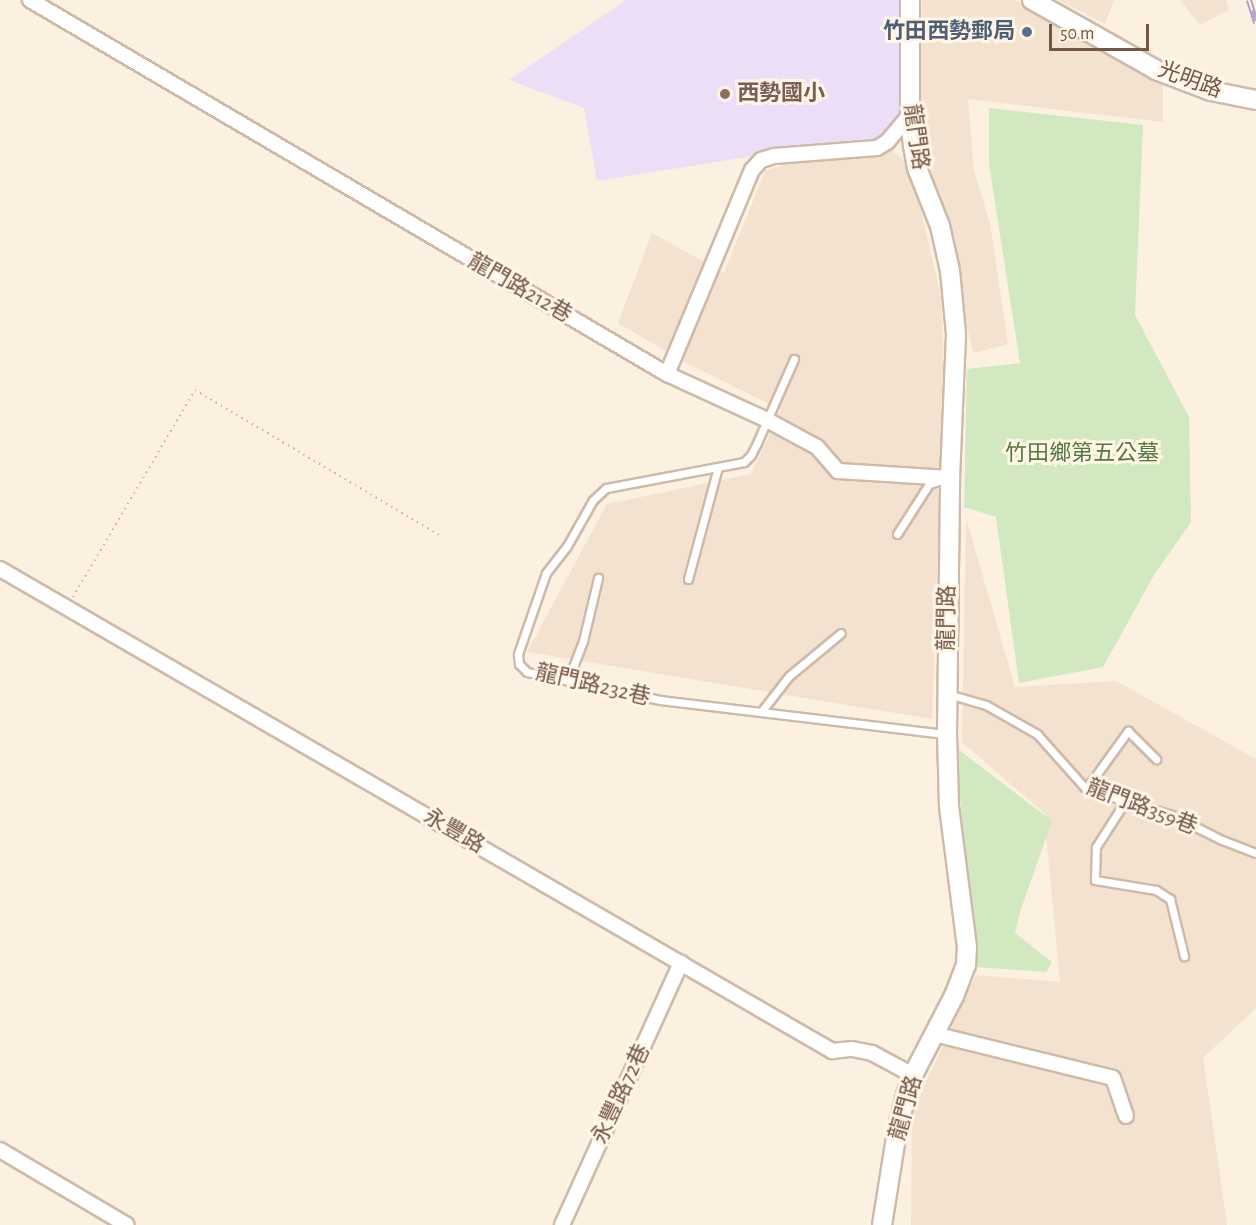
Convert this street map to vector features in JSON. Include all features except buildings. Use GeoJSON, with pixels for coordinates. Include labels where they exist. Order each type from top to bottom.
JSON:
{"type":"FeatureCollection","features":[{"type":"Feature","properties":{"kind":"street","name":"龍門路212巷"},"geometry":{"type":"LineString","coordinates":[[30,0],[667,374],[767,420],[817,447],[838,471],[950,478]]}},
{"type":"Feature","properties":{"kind":"street","name":"龍門路"},"geometry":{"type":"LineString","coordinates":[[882,1225],[897,1131],[913,1075],[954,996],[966,965],[967,947],[949,806],[946,693],[950,478],[956,334],[950,271],[940,226],[917,168],[910,115],[910,0]]}},
{"type":"Feature","properties":{"kind":"street","name":"光明路"},"geometry":{"type":"LineString","coordinates":[[1032,0],[1156,70],[1211,91],[1256,100]]}},
{"type":"Feature","properties":{"kind":"street"},"geometry":{"type":"LineString","coordinates":[[667,374],[752,170],[761,160],[774,156],[877,148],[887,141],[910,115]]}},
{"type":"Feature","properties":{"kind":"street","name":"永豐路"},"geometry":{"type":"LineString","coordinates":[[0,569],[832,1051],[852,1049],[872,1053],[913,1075]]}},
{"type":"Feature","properties":{"kind":"street","name":"永豐路72巷"},"geometry":{"type":"LineString","coordinates":[[562,1225],[681,963]]}},
{"type":"Feature","properties":{"kind":"street"},"geometry":{"type":"LineString","coordinates":[[934,1034],[1113,1078],[1126,1116]]}},
{"type":"Feature","properties":{"kind":"street"},"geometry":{"type":"LineString","coordinates":[[0,1150],[127,1225]]}},
{"type":"Feature","properties":{"kind":"lane"},"geometry":{"type":"LineString","coordinates":[[688,579],[718,467],[744,462],[751,455],[794,359]]}},
{"type":"Feature","properties":{"kind":"lane","name":"龍門路232巷"},"geometry":{"type":"LineString","coordinates":[[718,467],[606,488],[593,500],[567,546],[546,573],[518,654],[519,664],[527,672],[660,700],[947,734]]}},
{"type":"Feature","properties":{"kind":"lane"},"geometry":{"type":"LineString","coordinates":[[897,534],[929,484],[950,478]]}},
{"type":"Feature","properties":{"kind":"lane"},"geometry":{"type":"LineString","coordinates":[[568,680],[583,640],[598,579]]}},
{"type":"Feature","properties":{"kind":"lane"},"geometry":{"type":"LineString","coordinates":[[761,712],[789,676],[841,633]]}},
{"type":"Feature","properties":{"kind":"lane","name":"龍門路359巷"},"geometry":{"type":"LineString","coordinates":[[946,693],[986,705],[1036,734],[1086,789],[1172,815],[1222,840],[1256,853]]}},
{"type":"Feature","properties":{"kind":"lane"},"geometry":{"type":"LineString","coordinates":[[1086,789],[1128,731],[1156,759]]}},
{"type":"Feature","properties":{"kind":"lane"},"geometry":{"type":"LineString","coordinates":[[1126,800],[1096,847],[1095,880],[1156,890],[1170,899],[1184,956]]}},
{"type":"Feature","properties":{"kind":"path"},"geometry":{"type":"LineString","coordinates":[[67,607],[195,390],[441,536]]}},
{"type":"Feature","properties":{"kind":"shaded area","name":"西勢國小"},"geometry":{"type":"Polygon","coordinates":[[[626,0],[904,0],[903,111],[880,138],[770,151],[754,156],[597,181],[584,108],[509,80],[626,0]]]}},
{"type":"Feature","properties":{"kind":"shaded area"},"geometry":{"type":"Polygon","coordinates":[[[922,0],[1015,0],[1163,82],[1163,122],[968,99],[974,171],[990,223],[1008,344],[973,353],[920,118],[922,0]]]}},
{"type":"Feature","properties":{"kind":"shaded area"},"geometry":{"type":"Polygon","coordinates":[[[1058,0],[1114,0],[1105,24],[1058,0]]]}},
{"type":"Feature","properties":{"kind":"shaded area"},"geometry":{"type":"Polygon","coordinates":[[[1180,0],[1226,0],[1229,10],[1200,25],[1180,0]]]}},
{"type":"Feature","properties":{"kind":"shaded area"},"geometry":{"type":"Polygon","coordinates":[[[892,150],[911,167],[941,297],[945,394],[932,719],[527,652],[607,504],[751,474],[781,410],[686,363],[618,323],[652,233],[724,273],[765,171],[802,159],[892,150]]]}},
{"type":"Feature","properties":{"kind":"shaded area"},"geometry":{"type":"Polygon","coordinates":[[[966,518],[1015,687],[1116,681],[1256,759],[1256,1008],[1203,1058],[1227,1225],[911,1225],[912,1112],[976,975],[1060,982],[1044,813],[962,742],[966,518]]]}},
{"type":"Feature","properties":{"kind":"green space","name":"竹田鄉第五公墓"},"geometry":{"type":"Polygon","coordinates":[[[989,108],[1143,125],[1135,315],[1189,417],[1191,522],[1154,575],[1103,667],[1019,683],[996,517],[964,507],[967,369],[1020,363],[989,164],[989,108]]]}},
{"type":"Feature","properties":{"kind":"green space"},"geometry":{"type":"Polygon","coordinates":[[[959,750],[1052,821],[1021,909],[1015,933],[1052,962],[1046,972],[977,967],[959,788],[959,750]]]}},
{"type":"Feature","properties":{"kind":"railway"},"geometry":{"type":"LineString","coordinates":[[1249,0],[1256,23]]}},
{"type":"Feature","properties":{"kind":"place","name":"竹田西勢郵局"},"geometry":{"type":"Point","coordinates":[1027,32]}},
{"type":"Feature","properties":{"kind":"place","name":"西勢國小"},"geometry":{"type":"Point","coordinates":[725,94]}}]}
